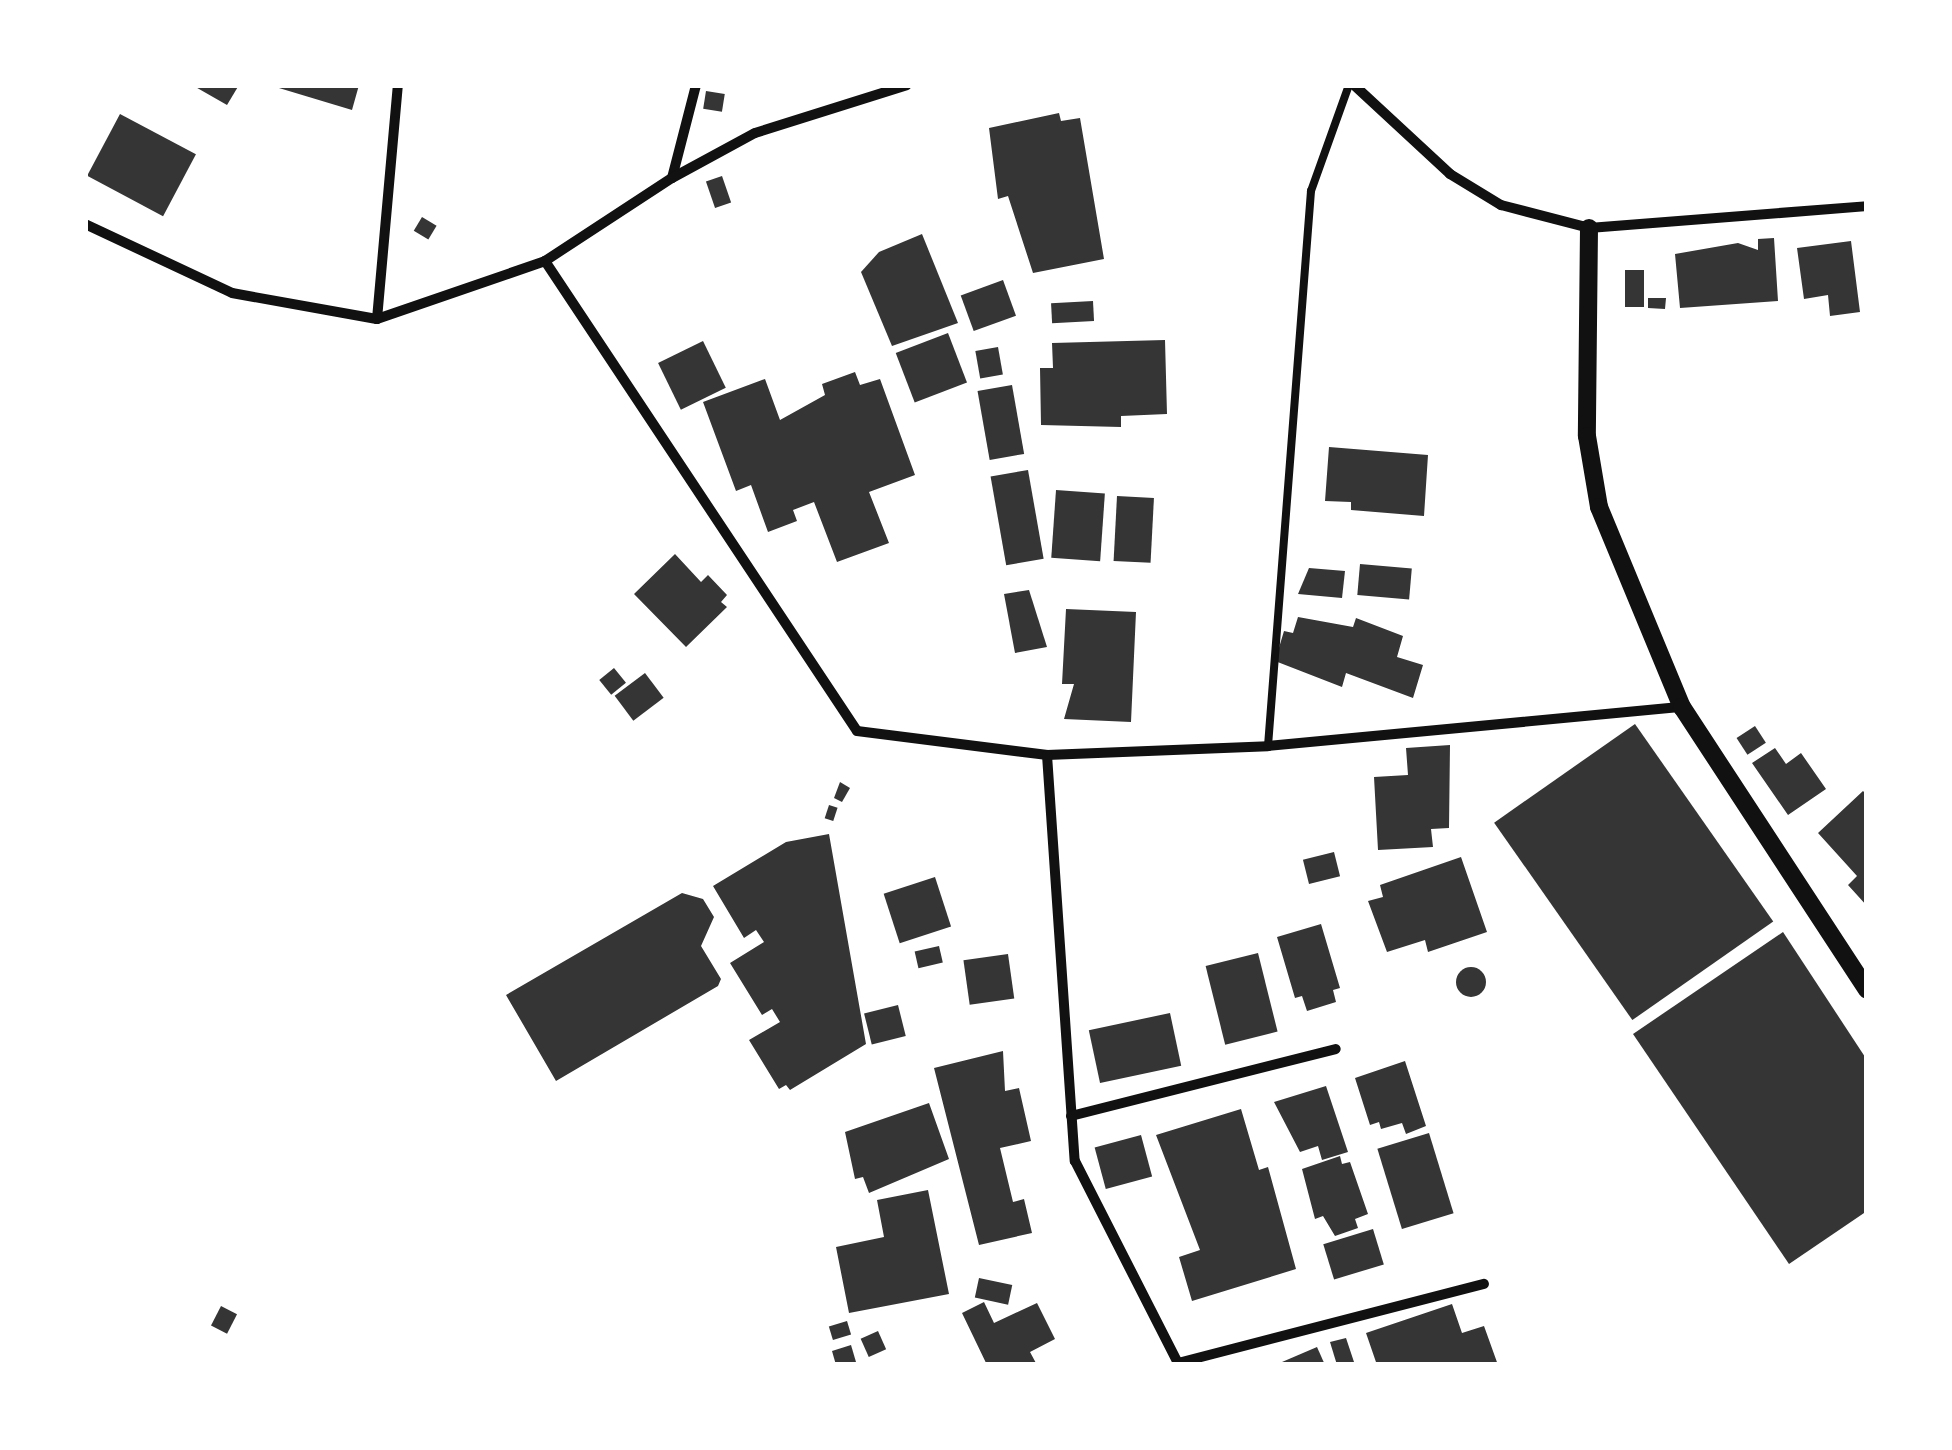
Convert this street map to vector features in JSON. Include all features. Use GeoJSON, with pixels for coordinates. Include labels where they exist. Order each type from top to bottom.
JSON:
{"type":"FeatureCollection","features":[{"type":"Feature","properties":{"kind":"street"},"geometry":{"type":"LineString","coordinates":[[377,319],[398,85]]}},
{"type":"Feature","properties":{"kind":"street"},"geometry":{"type":"LineString","coordinates":[[672,178],[696,85]]}},
{"type":"Feature","properties":{"kind":"street"},"geometry":{"type":"LineString","coordinates":[[85,224],[232,293],[377,319],[545,261],[672,178],[756,133],[907,85]]}},
{"type":"Feature","properties":{"kind":"street"},"geometry":{"type":"LineString","coordinates":[[1352,85],[1450,174],[1501,206],[1589,228],[1867,206]]}},
{"type":"Feature","properties":{"kind":"street"},"geometry":{"type":"LineString","coordinates":[[1589,228],[1586,436],[1598,508],[1682,707],[1867,990]]}},
{"type":"Feature","properties":{"kind":"street"},"geometry":{"type":"LineString","coordinates":[[545,261],[857,730],[1047,755],[1268,746],[1682,707]]}},
{"type":"Feature","properties":{"kind":"street"},"geometry":{"type":"LineString","coordinates":[[1047,755],[1074,1161],[1178,1364],[1484,1284]]}},
{"type":"Feature","properties":{"kind":"street"},"geometry":{"type":"LineString","coordinates":[[1071,1116],[1336,1049]]}},
{"type":"Feature","properties":{"kind":"lane"},"geometry":{"type":"LineString","coordinates":[[1268,746],[1310,191],[1352,85]]}},
{"type":"Feature","properties":{"kind":"building"},"geometry":{"type":"Polygon","coordinates":[[[192,85],[239,85],[227,105],[192,85]]]}},
{"type":"Feature","properties":{"kind":"building"},"geometry":{"type":"Polygon","coordinates":[[[269,85],[359,85],[352,110],[269,85]]]}},
{"type":"Feature","properties":{"kind":"building"},"geometry":{"type":"Polygon","coordinates":[[[706,91],[725,94],[722,112],[703,109],[706,91]]]}},
{"type":"Feature","properties":{"kind":"building"},"geometry":{"type":"Polygon","coordinates":[[[1059,113],[1061,121],[1080,118],[1104,259],[1033,273],[1008,196],[998,199],[989,128],[1059,113]]]}},
{"type":"Feature","properties":{"kind":"building"},"geometry":{"type":"Polygon","coordinates":[[[120,114],[196,154],[163,216],[87,176],[120,114]]]}},
{"type":"Feature","properties":{"kind":"building"},"geometry":{"type":"Polygon","coordinates":[[[722,176],[731,202],[715,208],[706,182],[722,176]]]}},
{"type":"Feature","properties":{"kind":"building"},"geometry":{"type":"Polygon","coordinates":[[[422,217],[437,226],[428,239],[414,231],[422,217]]]}},
{"type":"Feature","properties":{"kind":"building"},"geometry":{"type":"Polygon","coordinates":[[[922,234],[958,323],[892,346],[861,272],[879,252],[922,234]]]}},
{"type":"Feature","properties":{"kind":"building"},"geometry":{"type":"Polygon","coordinates":[[[1774,238],[1778,301],[1680,308],[1675,254],[1738,243],[1758,250],[1758,239],[1774,238]]]}},
{"type":"Feature","properties":{"kind":"building"},"geometry":{"type":"Polygon","coordinates":[[[1851,241],[1860,312],[1830,316],[1828,295],[1804,299],[1797,248],[1851,241]]]}},
{"type":"Feature","properties":{"kind":"building"},"geometry":{"type":"Polygon","coordinates":[[[1625,270],[1644,270],[1644,307],[1625,307],[1625,270]]]}},
{"type":"Feature","properties":{"kind":"building"},"geometry":{"type":"Polygon","coordinates":[[[1003,280],[1016,316],[974,331],[961,295],[1003,280]]]}},
{"type":"Feature","properties":{"kind":"building"},"geometry":{"type":"Polygon","coordinates":[[[1648,298],[1666,298],[1665,309],[1648,308],[1648,298]]]}},
{"type":"Feature","properties":{"kind":"building"},"geometry":{"type":"Polygon","coordinates":[[[1093,301],[1094,321],[1052,323],[1051,303],[1093,301]]]}},
{"type":"Feature","properties":{"kind":"building"},"geometry":{"type":"Polygon","coordinates":[[[948,333],[967,382],[915,403],[896,353],[948,333]]]}},
{"type":"Feature","properties":{"kind":"building"},"geometry":{"type":"Polygon","coordinates":[[[1165,340],[1167,414],[1121,416],[1121,427],[1041,425],[1040,368],[1053,368],[1052,343],[1165,340]]]}},
{"type":"Feature","properties":{"kind":"building"},"geometry":{"type":"Polygon","coordinates":[[[703,341],[726,388],[681,410],[658,363],[703,341]]]}},
{"type":"Feature","properties":{"kind":"building"},"geometry":{"type":"Polygon","coordinates":[[[998,347],[1003,375],[980,379],[975,351],[998,347]]]}},
{"type":"Feature","properties":{"kind":"building"},"geometry":{"type":"Polygon","coordinates":[[[855,372],[860,385],[880,379],[915,475],[869,492],[889,543],[837,562],[814,502],[793,510],[797,521],[768,532],[751,485],[736,491],[703,402],[765,379],[780,420],[825,395],[822,384],[855,372]]]}},
{"type":"Feature","properties":{"kind":"building"},"geometry":{"type":"Polygon","coordinates":[[[1012,385],[1024,454],[990,460],[978,391],[1012,385]]]}},
{"type":"Feature","properties":{"kind":"building"},"geometry":{"type":"Polygon","coordinates":[[[1329,447],[1428,455],[1424,516],[1351,510],[1351,502],[1325,501],[1329,447]]]}},
{"type":"Feature","properties":{"kind":"building"},"geometry":{"type":"Polygon","coordinates":[[[1028,470],[1044,559],[1006,565],[991,477],[1028,470]]]}},
{"type":"Feature","properties":{"kind":"building"},"geometry":{"type":"Polygon","coordinates":[[[1056,490],[1105,493],[1100,561],[1051,558],[1056,490]]]}},
{"type":"Feature","properties":{"kind":"building"},"geometry":{"type":"Polygon","coordinates":[[[1117,496],[1154,498],[1151,563],[1114,561],[1117,496]]]}},
{"type":"Feature","properties":{"kind":"building"},"geometry":{"type":"Polygon","coordinates":[[[675,554],[701,582],[708,575],[727,595],[721,602],[727,607],[686,647],[634,594],[675,554]]]}},
{"type":"Feature","properties":{"kind":"building"},"geometry":{"type":"Polygon","coordinates":[[[1360,564],[1412,569],[1409,599],[1357,595],[1360,564]]]}},
{"type":"Feature","properties":{"kind":"building"},"geometry":{"type":"Polygon","coordinates":[[[1309,568],[1345,571],[1342,598],[1298,594],[1309,568]]]}},
{"type":"Feature","properties":{"kind":"building"},"geometry":{"type":"Polygon","coordinates":[[[1029,590],[1047,647],[1015,653],[1004,594],[1029,590]]]}},
{"type":"Feature","properties":{"kind":"building"},"geometry":{"type":"Polygon","coordinates":[[[1066,609],[1136,612],[1131,722],[1064,719],[1074,684],[1062,684],[1066,609]]]}},
{"type":"Feature","properties":{"kind":"building"},"geometry":{"type":"Polygon","coordinates":[[[1298,617],[1353,627],[1356,618],[1403,636],[1397,657],[1423,665],[1413,698],[1346,673],[1342,687],[1275,661],[1284,631],[1293,633],[1298,617]]]}},
{"type":"Feature","properties":{"kind":"building"},"geometry":{"type":"Polygon","coordinates":[[[614,668],[626,683],[611,695],[599,680],[614,668]]]}},
{"type":"Feature","properties":{"kind":"building"},"geometry":{"type":"Polygon","coordinates":[[[645,673],[664,698],[633,721],[615,696],[645,673]]]}},
{"type":"Feature","properties":{"kind":"building"},"geometry":{"type":"Polygon","coordinates":[[[1635,724],[1773,921],[1632,1020],[1494,823],[1635,724]]]}},
{"type":"Feature","properties":{"kind":"building"},"geometry":{"type":"Polygon","coordinates":[[[1755,726],[1766,743],[1747,755],[1737,738],[1755,726]]]}},
{"type":"Feature","properties":{"kind":"building"},"geometry":{"type":"Polygon","coordinates":[[[1450,745],[1449,828],[1431,829],[1433,847],[1378,850],[1374,777],[1408,775],[1406,748],[1450,745]]]}},
{"type":"Feature","properties":{"kind":"building"},"geometry":{"type":"Polygon","coordinates":[[[1775,748],[1786,764],[1801,753],[1826,789],[1788,815],[1752,763],[1775,748]]]}},
{"type":"Feature","properties":{"kind":"building"},"geometry":{"type":"Polygon","coordinates":[[[840,782],[850,788],[842,802],[834,798],[840,782]]]}},
{"type":"Feature","properties":{"kind":"building"},"geometry":{"type":"Polygon","coordinates":[[[1863,791],[1867,795],[1867,906],[1848,885],[1857,876],[1818,833],[1863,791]]]}},
{"type":"Feature","properties":{"kind":"building"},"geometry":{"type":"Polygon","coordinates":[[[829,805],[838,808],[833,821],[825,818],[829,805]]]}},
{"type":"Feature","properties":{"kind":"building"},"geometry":{"type":"Polygon","coordinates":[[[829,834],[866,1044],[790,1090],[786,1085],[779,1089],[749,1040],[780,1022],[772,1009],[762,1015],[730,963],[764,942],[756,930],[744,938],[713,886],[786,842],[829,834]]]}},
{"type":"Feature","properties":{"kind":"building"},"geometry":{"type":"Polygon","coordinates":[[[1334,852],[1340,876],[1309,884],[1303,860],[1334,852]]]}},
{"type":"Feature","properties":{"kind":"building"},"geometry":{"type":"Polygon","coordinates":[[[1461,857],[1487,932],[1428,952],[1425,940],[1387,952],[1368,901],[1383,897],[1380,885],[1461,857]]]}},
{"type":"Feature","properties":{"kind":"building"},"geometry":{"type":"Polygon","coordinates":[[[935,877],[951,926],[900,943],[884,894],[935,877]]]}},
{"type":"Feature","properties":{"kind":"building"},"geometry":{"type":"Polygon","coordinates":[[[682,893],[703,899],[714,917],[701,946],[721,979],[718,986],[556,1081],[506,995],[682,893]]]}},
{"type":"Feature","properties":{"kind":"building"},"geometry":{"type":"Polygon","coordinates":[[[1321,924],[1340,988],[1333,990],[1336,1002],[1307,1011],[1302,996],[1295,998],[1277,937],[1321,924]]]}},
{"type":"Feature","properties":{"kind":"building"},"geometry":{"type":"Polygon","coordinates":[[[1783,932],[1867,1060],[1867,1211],[1789,1264],[1633,1034],[1783,932]]]}},
{"type":"Feature","properties":{"kind":"building"},"geometry":{"type":"Polygon","coordinates":[[[939,946],[943,963],[918,968],[915,952],[939,946]]]}},
{"type":"Feature","properties":{"kind":"building"},"geometry":{"type":"Polygon","coordinates":[[[1258,953],[1278,1032],[1225,1045],[1206,966],[1258,953]]]}},
{"type":"Feature","properties":{"kind":"building"},"geometry":{"type":"Polygon","coordinates":[[[1008,954],[1014,999],[970,1005],[963,960],[1008,954]]]}},
{"type":"Feature","properties":{"kind":"building"},"geometry":{"type":"Polygon","coordinates":[[[1471,967],[1482,971],[1486,982],[1482,993],[1471,997],[1460,993],[1456,982],[1460,971],[1471,967]]]}},
{"type":"Feature","properties":{"kind":"building"},"geometry":{"type":"Polygon","coordinates":[[[898,1005],[906,1036],[872,1045],[864,1013],[898,1005]]]}},
{"type":"Feature","properties":{"kind":"building"},"geometry":{"type":"Polygon","coordinates":[[[1170,1013],[1181,1066],[1100,1083],[1089,1030],[1170,1013]]]}},
{"type":"Feature","properties":{"kind":"building"},"geometry":{"type":"Polygon","coordinates":[[[1003,1051],[1005,1091],[1019,1088],[1031,1141],[1000,1148],[1013,1202],[1024,1199],[1032,1233],[979,1245],[934,1068],[1003,1051]]]}},
{"type":"Feature","properties":{"kind":"building"},"geometry":{"type":"Polygon","coordinates":[[[1405,1061],[1426,1126],[1406,1134],[1402,1123],[1381,1129],[1379,1122],[1370,1125],[1355,1078],[1405,1061]]]}},
{"type":"Feature","properties":{"kind":"building"},"geometry":{"type":"Polygon","coordinates":[[[1326,1086],[1348,1152],[1322,1160],[1318,1146],[1300,1152],[1274,1102],[1326,1086]]]}},
{"type":"Feature","properties":{"kind":"building"},"geometry":{"type":"Polygon","coordinates":[[[929,1103],[949,1159],[869,1193],[863,1177],[855,1179],[845,1132],[929,1103]]]}},
{"type":"Feature","properties":{"kind":"building"},"geometry":{"type":"Polygon","coordinates":[[[1241,1109],[1259,1170],[1268,1167],[1296,1269],[1192,1301],[1179,1257],[1200,1250],[1156,1135],[1241,1109]]]}},
{"type":"Feature","properties":{"kind":"building"},"geometry":{"type":"Polygon","coordinates":[[[1429,1133],[1454,1213],[1402,1229],[1377,1149],[1429,1133]]]}},
{"type":"Feature","properties":{"kind":"building"},"geometry":{"type":"Polygon","coordinates":[[[1141,1135],[1152,1177],[1106,1189],[1095,1147],[1141,1135]]]}},
{"type":"Feature","properties":{"kind":"building"},"geometry":{"type":"Polygon","coordinates":[[[1340,1156],[1342,1164],[1350,1162],[1368,1214],[1355,1219],[1358,1228],[1335,1236],[1323,1216],[1315,1219],[1302,1169],[1340,1156]]]}},
{"type":"Feature","properties":{"kind":"building"},"geometry":{"type":"Polygon","coordinates":[[[928,1190],[949,1294],[849,1313],[836,1247],[884,1237],[877,1200],[928,1190]]]}},
{"type":"Feature","properties":{"kind":"building"},"geometry":{"type":"Polygon","coordinates":[[[1373,1229],[1384,1264],[1334,1280],[1323,1244],[1373,1229]]]}},
{"type":"Feature","properties":{"kind":"building"},"geometry":{"type":"Polygon","coordinates":[[[979,1278],[1012,1285],[1008,1305],[975,1298],[979,1278]]]}},
{"type":"Feature","properties":{"kind":"building"},"geometry":{"type":"Polygon","coordinates":[[[984,1302],[994,1323],[1037,1303],[1055,1339],[1030,1352],[1037,1365],[987,1365],[962,1313],[984,1302]]]}},
{"type":"Feature","properties":{"kind":"building"},"geometry":{"type":"Polygon","coordinates":[[[1452,1304],[1462,1333],[1484,1326],[1498,1365],[1377,1365],[1366,1333],[1452,1304]]]}},
{"type":"Feature","properties":{"kind":"building"},"geometry":{"type":"Polygon","coordinates":[[[221,1306],[237,1314],[227,1334],[211,1326],[221,1306]]]}},
{"type":"Feature","properties":{"kind":"building"},"geometry":{"type":"Polygon","coordinates":[[[847,1321],[851,1334],[833,1340],[829,1327],[847,1321]]]}},
{"type":"Feature","properties":{"kind":"building"},"geometry":{"type":"Polygon","coordinates":[[[878,1331],[886,1349],[869,1357],[861,1339],[878,1331]]]}},
{"type":"Feature","properties":{"kind":"building"},"geometry":{"type":"Polygon","coordinates":[[[1346,1338],[1355,1365],[1337,1365],[1330,1342],[1346,1338]]]}},
{"type":"Feature","properties":{"kind":"building"},"geometry":{"type":"Polygon","coordinates":[[[851,1345],[856,1362],[836,1365],[832,1351],[851,1345]]]}},
{"type":"Feature","properties":{"kind":"building"},"geometry":{"type":"Polygon","coordinates":[[[1317,1347],[1325,1365],[1275,1365],[1317,1347]]]}}]}
